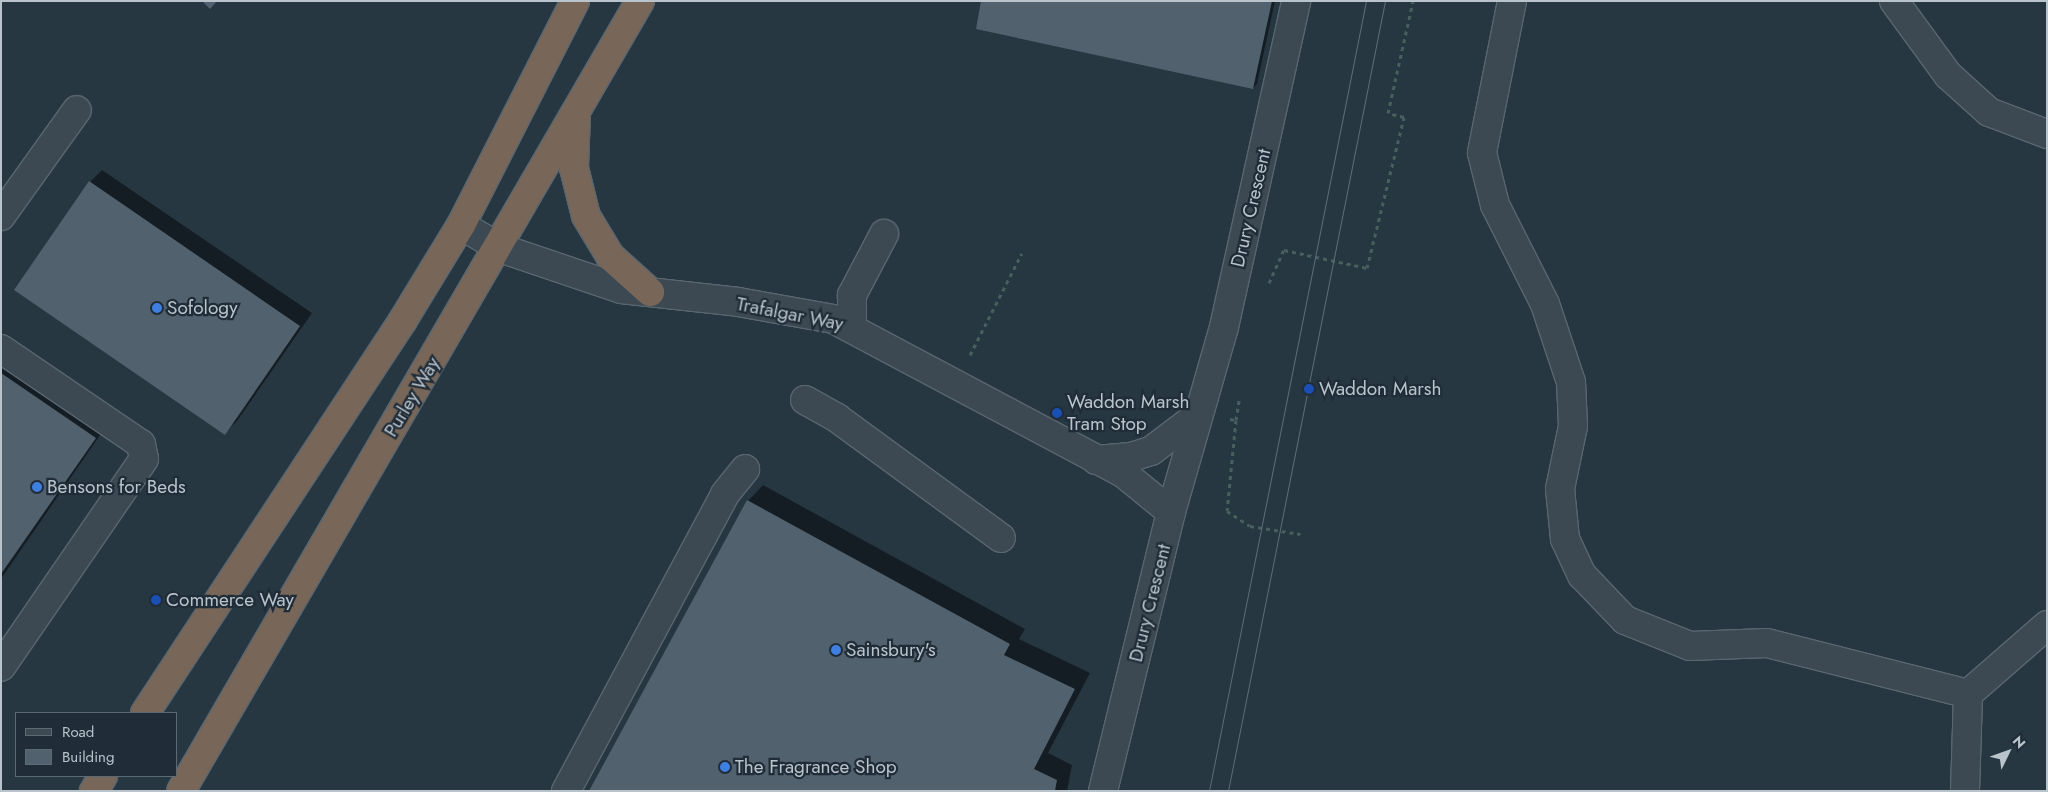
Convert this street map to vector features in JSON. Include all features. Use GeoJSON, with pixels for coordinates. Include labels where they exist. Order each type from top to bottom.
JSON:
{"type":"FeatureCollection","features":[{"type":"Feature","properties":{"kind":"highway"},"geometry":{"type":"LineString","coordinates":[[146,712],[403,320],[461,225],[575,1]]}},
{"type":"Feature","properties":{"kind":"highway","name":"Purley Way"},"geometry":{"type":"LineString","coordinates":[[181,791],[500,248],[576,109],[640,1]]}},
{"type":"Feature","properties":{"kind":"highway"},"geometry":{"type":"LineString","coordinates":[[576,109],[574,168],[586,216],[610,256],[650,292]]}},
{"type":"Feature","properties":{"kind":"highway"},"geometry":{"type":"LineString","coordinates":[[94,791],[103,777]]}},
{"type":"Feature","properties":{"kind":"street","name":"Drury Crescent"},"geometry":{"type":"LineString","coordinates":[[1103,791],[1171,512],[1224,327],[1279,87],[1296,1]]}},
{"type":"Feature","properties":{"kind":"street"},"geometry":{"type":"LineString","coordinates":[[1512,1],[1482,153],[1495,205],[1545,304],[1571,382],[1573,426],[1560,489],[1565,539],[1582,575],[1625,620],[1690,646],[1767,643],[1968,694]]}},
{"type":"Feature","properties":{"kind":"street"},"geometry":{"type":"LineString","coordinates":[[1894,1],[1948,75],[1989,112],[2047,134]]}},
{"type":"Feature","properties":{"kind":"street"},"geometry":{"type":"LineString","coordinates":[[1,216],[77,110]]}},
{"type":"Feature","properties":{"kind":"street","name":"Trafalgar Way"},"geometry":{"type":"LineString","coordinates":[[461,225],[500,248],[621,289],[738,302],[833,319],[852,326],[1140,484],[1171,512]]}},
{"type":"Feature","properties":{"kind":"street"},"geometry":{"type":"LineString","coordinates":[[852,326],[852,295],[884,234]]}},
{"type":"Feature","properties":{"kind":"street"},"geometry":{"type":"LineString","coordinates":[[1,349],[141,444],[144,459],[1,668]]}},
{"type":"Feature","properties":{"kind":"street"},"geometry":{"type":"LineString","coordinates":[[805,400],[836,418],[1001,538]]}},
{"type":"Feature","properties":{"kind":"street"},"geometry":{"type":"LineString","coordinates":[[1096,460],[1131,457],[1151,451],[1197,416]]}},
{"type":"Feature","properties":{"kind":"street"},"geometry":{"type":"LineString","coordinates":[[566,791],[713,517],[745,469]]}},
{"type":"Feature","properties":{"kind":"street"},"geometry":{"type":"LineString","coordinates":[[1966,791],[1968,694],[2047,625]]}},
{"type":"Feature","properties":{"kind":"path"},"geometry":{"type":"LineString","coordinates":[[1268,286],[1284,250],[1367,268],[1404,118],[1388,113],[1414,1]]}},
{"type":"Feature","properties":{"kind":"path"},"geometry":{"type":"LineString","coordinates":[[968,360],[1022,253]]}},
{"type":"Feature","properties":{"kind":"path"},"geometry":{"type":"LineString","coordinates":[[1197,416],[1236,420],[1227,511],[1250,526],[1300,534]]}},
{"type":"Feature","properties":{"kind":"building"},"geometry":{"type":"Polygon","coordinates":[[[202,1],[217,1],[210,9],[202,1]]]}},
{"type":"Feature","properties":{"kind":"building"},"geometry":{"type":"Polygon","coordinates":[[[981,1],[1272,1],[1253,89],[976,29],[981,1]]]}},
{"type":"Feature","properties":{"kind":"building","name":"Sofology"},"geometry":{"type":"Polygon","coordinates":[[[89,181],[300,326],[225,435],[14,290],[89,181]]]}},
{"type":"Feature","properties":{"kind":"building"},"geometry":{"type":"Polygon","coordinates":[[[1,373],[96,438],[1,574],[1,373]]]}},
{"type":"Feature","properties":{"kind":"building","name":"Sainsbury's"},"geometry":{"type":"Polygon","coordinates":[[[747,500],[1010,644],[1004,655],[1075,689],[1034,769],[1057,780],[1055,791],[589,791],[747,500]]]}},
{"type":"Feature","properties":{"kind":"tram line"},"geometry":{"type":"LineString","coordinates":[[1209,791],[1366,1]]}},
{"type":"Feature","properties":{"kind":"tram line"},"geometry":{"type":"LineString","coordinates":[[1228,791],[1385,1]]}},
{"type":"Feature","properties":{"kind":"place","name":"Sofology"},"geometry":{"type":"Point","coordinates":[157,308]}},
{"type":"Feature","properties":{"kind":"place","name":"Waddon Marsh"},"geometry":{"type":"Point","coordinates":[1309,389]}},
{"type":"Feature","properties":{"kind":"place","name":"Waddon Marsh Tram Stop"},"geometry":{"type":"Point","coordinates":[1057,413]}},
{"type":"Feature","properties":{"kind":"place","name":"Bensons for Beds"},"geometry":{"type":"Point","coordinates":[37,487]}},
{"type":"Feature","properties":{"kind":"place","name":"Commerce Way"},"geometry":{"type":"Point","coordinates":[156,600]}},
{"type":"Feature","properties":{"kind":"place","name":"Sainsbury's"},"geometry":{"type":"Point","coordinates":[836,650]}},
{"type":"Feature","properties":{"kind":"place","name":"The Fragrance Shop"},"geometry":{"type":"Point","coordinates":[725,767]}}]}
